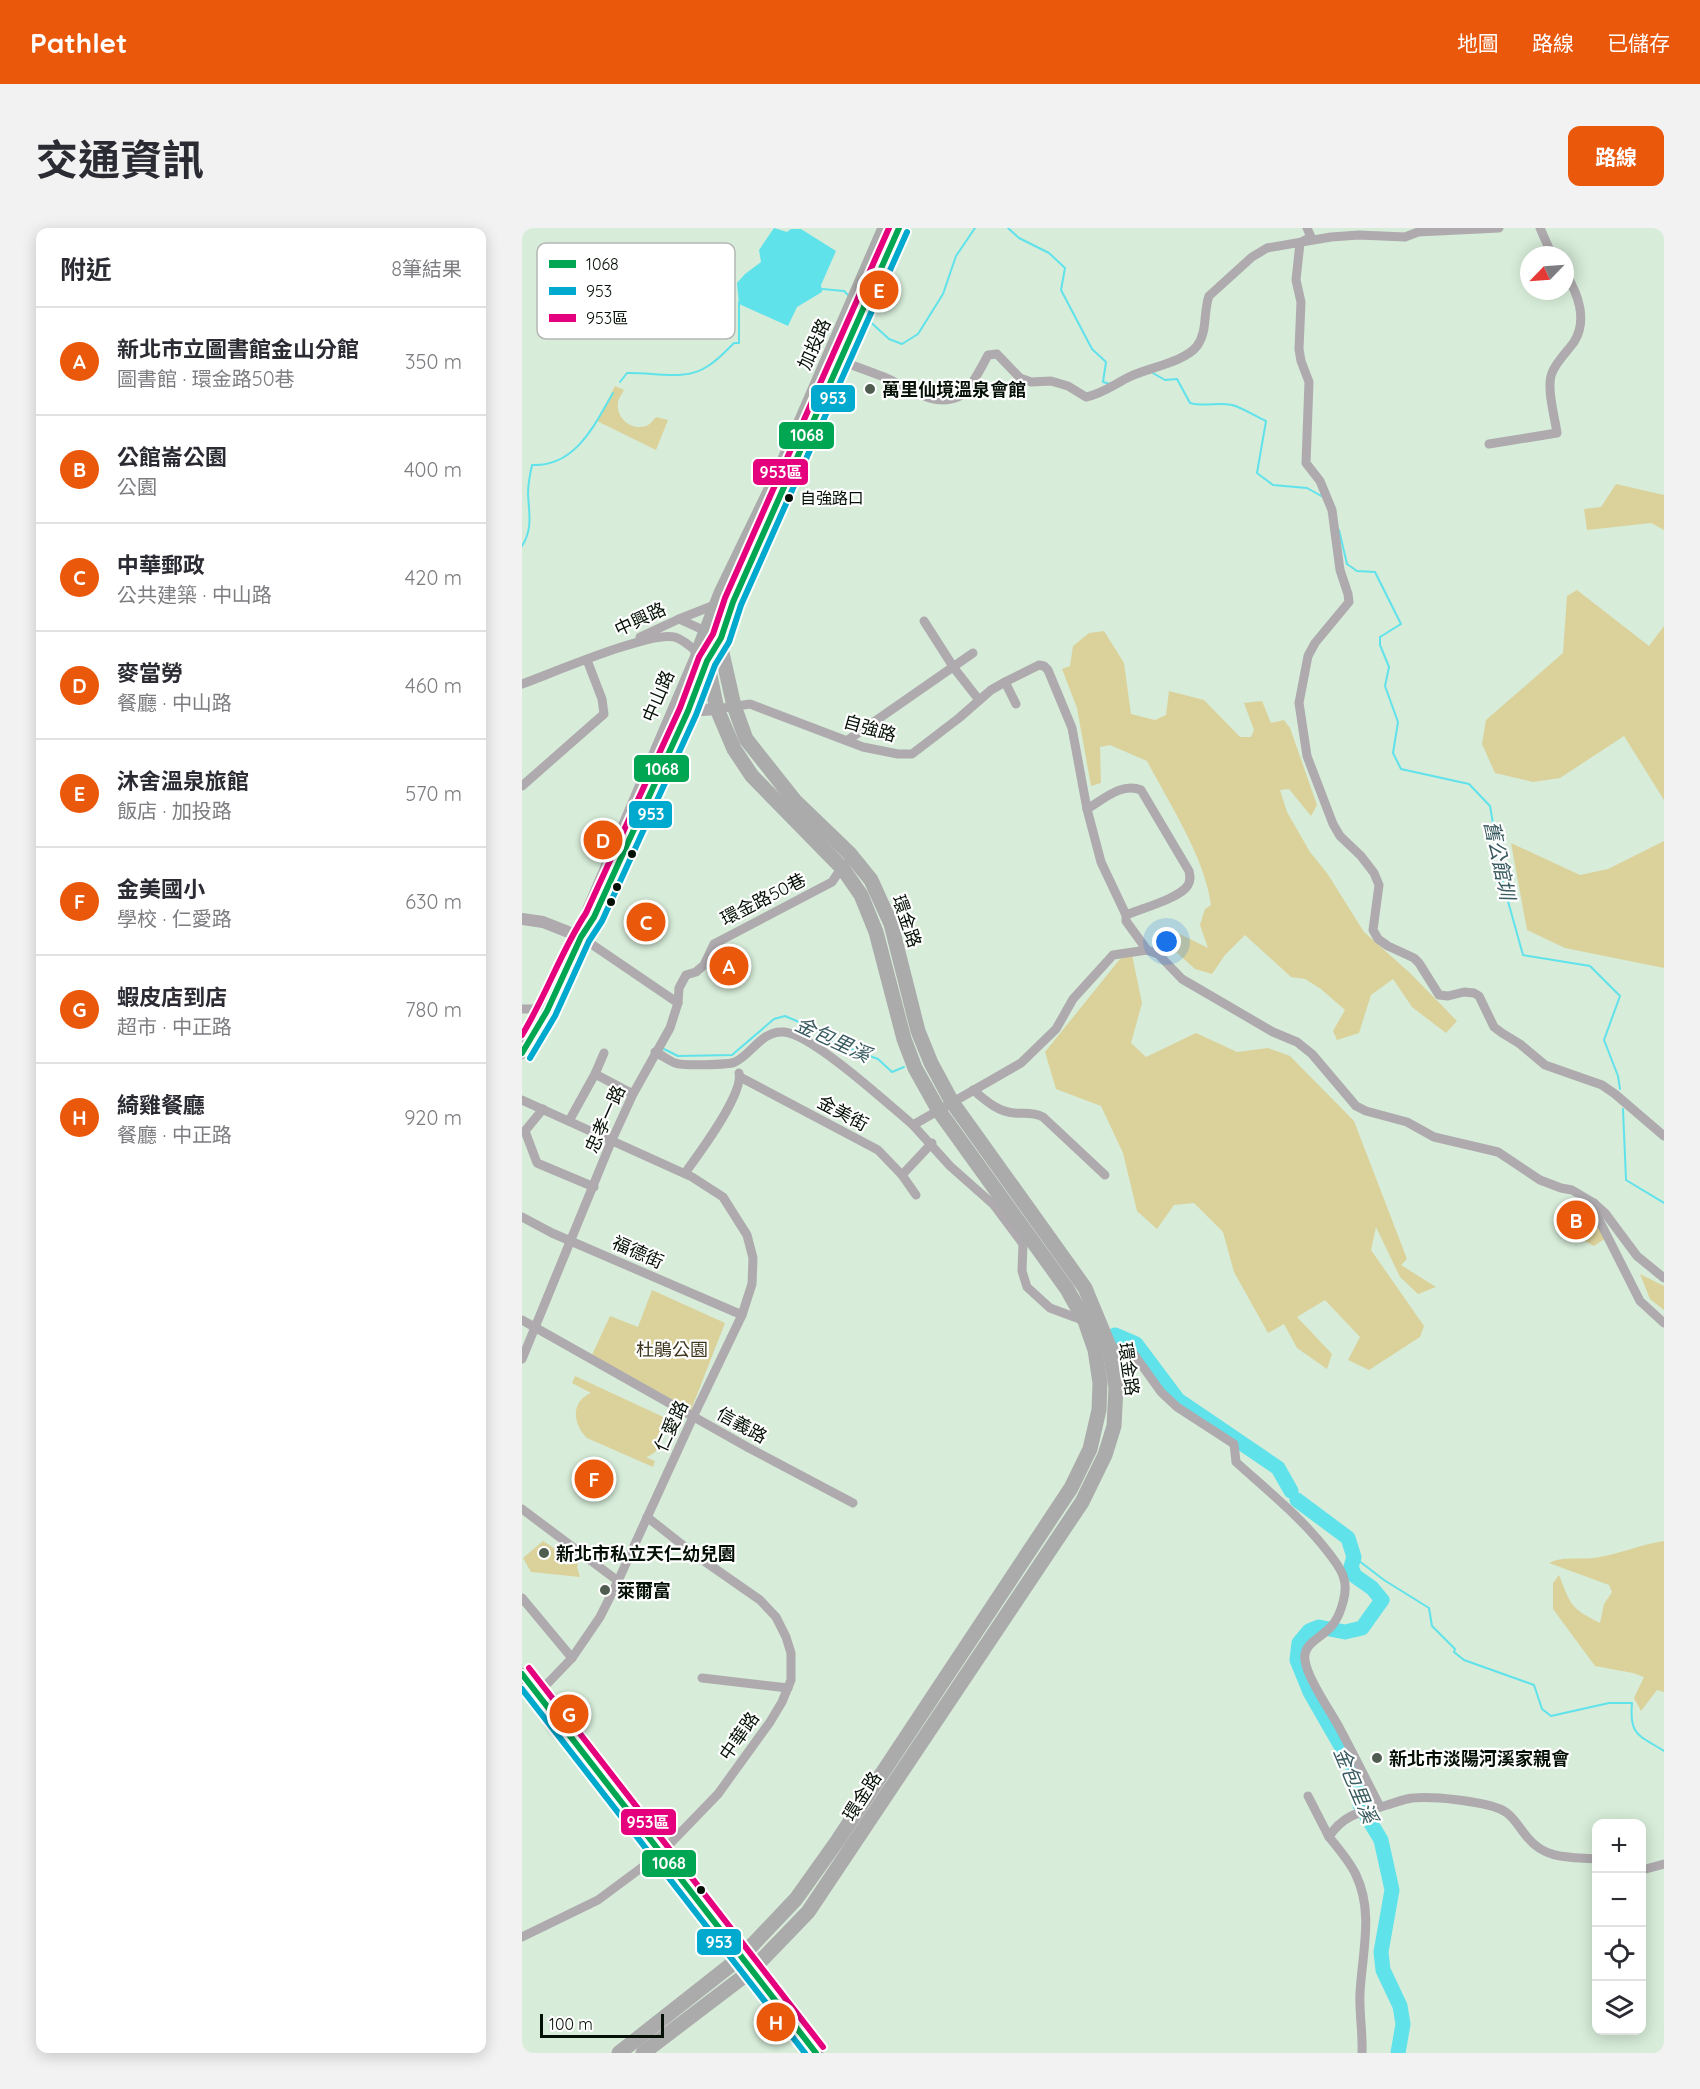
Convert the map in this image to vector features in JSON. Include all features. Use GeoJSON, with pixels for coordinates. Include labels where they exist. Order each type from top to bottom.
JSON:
{"type":"FeatureCollection","features":[{"type":"Feature","properties":{"kind":"main road","name":"加投路"},"geometry":{"type":"LineString","coordinates":[[784,476],[888,230]]}},
{"type":"Feature","properties":{"kind":"main road","name":"中山路"},"geometry":{"type":"LineString","coordinates":[[703,657],[706,631],[717,604],[784,476]]}},
{"type":"Feature","properties":{"kind":"main road"},"geometry":{"type":"LineString","coordinates":[[703,657],[721,638],[733,602],[784,476]]}},
{"type":"Feature","properties":{"kind":"main road","name":"環金路"},"geometry":{"type":"LineString","coordinates":[[643,2053],[752,1970],[808,1911],[1082,1502],[1106,1455],[1114,1426],[1116,1387],[1085,1288],[952,1102],[931,1063],[918,1031],[891,924],[871,880],[850,854],[795,801],[746,739],[734,706],[721,638]]}},
{"type":"Feature","properties":{"kind":"main road","name":"環金路"},"geometry":{"type":"LineString","coordinates":[[619,2053],[741,1957],[796,1899],[1071,1488],[1090,1449],[1099,1410],[1102,1348],[1067,1289],[939,1111],[915,1068],[904,1039],[876,932],[861,896],[841,867],[752,776],[734,749],[717,709],[703,657]]}},
{"type":"Feature","properties":{"kind":"main road"},"geometry":{"type":"LineString","coordinates":[[752,1970],[816,2053]]}},
{"type":"Feature","properties":{"kind":"street"},"geometry":{"type":"LineString","coordinates":[[1300,243],[1311,237],[1307,228]]}},
{"type":"Feature","properties":{"kind":"street"},"geometry":{"type":"LineString","coordinates":[[835,358],[921,395],[944,400],[958,398],[964,393],[988,355],[994,353],[1020,378],[1031,382],[1051,381],[1068,386],[1086,397],[1095,396],[1131,376],[1176,359],[1196,348],[1202,338],[1209,296],[1252,257],[1267,248],[1359,235],[1405,237],[1418,232],[1499,228]]}},
{"type":"Feature","properties":{"kind":"street"},"geometry":{"type":"LineString","coordinates":[[1540,228],[1548,246]]}},
{"type":"Feature","properties":{"kind":"street"},"geometry":{"type":"LineString","coordinates":[[1300,243],[1296,280],[1301,302],[1299,349],[1300,361],[1309,382],[1305,438],[1306,463],[1320,481],[1332,510],[1340,570],[1348,594],[1348,602],[1315,643],[1308,657],[1299,703],[1307,756],[1333,824],[1340,836],[1362,856],[1379,885],[1373,930],[1383,943],[1419,963],[1439,995],[1448,996],[1464,992],[1479,996],[1494,1027],[1520,1044],[1545,1065],[1602,1085],[1616,1094],[1664,1136]]}},
{"type":"Feature","properties":{"kind":"street"},"geometry":{"type":"LineString","coordinates":[[1489,444],[1557,433],[1551,374],[1575,340],[1581,317],[1578,298],[1574,290]]}},
{"type":"Feature","properties":{"kind":"street"},"geometry":{"type":"LineString","coordinates":[[679,619],[717,604]]}},
{"type":"Feature","properties":{"kind":"street","name":"中興路"},"geometry":{"type":"LineString","coordinates":[[522,684],[605,653],[679,619],[721,638]]}},
{"type":"Feature","properties":{"kind":"street"},"geometry":{"type":"LineString","coordinates":[[924,621],[954,668],[979,700]]}},
{"type":"Feature","properties":{"kind":"street","name":"中興路"},"geometry":{"type":"LineString","coordinates":[[605,653],[657,637],[676,637],[703,657]]}},
{"type":"Feature","properties":{"kind":"street"},"geometry":{"type":"LineString","coordinates":[[848,740],[973,653]]}},
{"type":"Feature","properties":{"kind":"street","name":"中山路"},"geometry":{"type":"LineString","coordinates":[[522,1053],[547,1011],[581,938],[594,917],[688,711],[703,657]]}},
{"type":"Feature","properties":{"kind":"street","name":"中山路"},"geometry":{"type":"LineString","coordinates":[[581,938],[590,905],[703,657]]}},
{"type":"Feature","properties":{"kind":"street"},"geometry":{"type":"LineString","coordinates":[[522,786],[604,714],[602,699],[587,660]]}},
{"type":"Feature","properties":{"kind":"street","name":"自強路"},"geometry":{"type":"LineString","coordinates":[[717,709],[750,704],[863,747],[912,754],[991,690],[1039,665],[1044,666],[1048,670],[1072,728],[1087,809]]}},
{"type":"Feature","properties":{"kind":"street"},"geometry":{"type":"LineString","coordinates":[[1005,682],[1016,704]]}},
{"type":"Feature","properties":{"kind":"street"},"geometry":{"type":"LineString","coordinates":[[688,711],[717,709]]}},
{"type":"Feature","properties":{"kind":"street"},"geometry":{"type":"LineString","coordinates":[[1126,915],[1179,894],[1187,888],[1190,880],[1189,871],[1142,790],[1134,787],[1126,787],[1087,809],[1101,862],[1126,915],[1126,921],[1147,950]]}},
{"type":"Feature","properties":{"kind":"street","name":"環金路50巷"},"geometry":{"type":"LineString","coordinates":[[678,1003],[679,988],[686,975],[696,972],[704,965],[714,944],[831,882],[850,854]]}},
{"type":"Feature","properties":{"kind":"street"},"geometry":{"type":"LineString","coordinates":[[522,919],[543,922],[581,938],[678,1003]]}},
{"type":"Feature","properties":{"kind":"street"},"geometry":{"type":"LineString","coordinates":[[913,1125],[1021,1063],[1056,1029],[1073,999],[1113,955],[1147,950],[1158,954],[1182,979],[1273,1032],[1297,1042],[1312,1054],[1356,1106],[1407,1122],[1434,1137],[1498,1152],[1540,1180],[1572,1190],[1594,1203],[1605,1213],[1637,1256],[1664,1278]]}},
{"type":"Feature","properties":{"kind":"street","name":"忠孝一路"},"geometry":{"type":"LineString","coordinates":[[522,1359],[611,1142],[633,1094],[670,1028],[678,1003]]}},
{"type":"Feature","properties":{"kind":"street"},"geometry":{"type":"LineString","coordinates":[[522,1009],[547,1011]]}},
{"type":"Feature","properties":{"kind":"street"},"geometry":{"type":"LineString","coordinates":[[656,1052],[676,1063],[701,1065],[734,1062],[767,1035],[783,1031],[799,1036],[836,1060],[932,1143],[950,1166],[994,1205],[1023,1244],[1022,1271],[1028,1287],[1050,1308],[1085,1321]]}},
{"type":"Feature","properties":{"kind":"street"},"geometry":{"type":"LineString","coordinates":[[569,1121],[604,1053]]}},
{"type":"Feature","properties":{"kind":"street"},"geometry":{"type":"LineString","coordinates":[[685,1173],[715,1131],[737,1090],[740,1077],[734,1062]]}},
{"type":"Feature","properties":{"kind":"street"},"geometry":{"type":"LineString","coordinates":[[595,1074],[633,1094]]}},
{"type":"Feature","properties":{"kind":"street","name":"金美街"},"geometry":{"type":"LineString","coordinates":[[740,1077],[878,1150],[902,1175],[916,1196]]}},
{"type":"Feature","properties":{"kind":"street"},"geometry":{"type":"LineString","coordinates":[[973,1090],[1001,1110],[1014,1113],[1031,1112],[1043,1117],[1106,1175]]}},
{"type":"Feature","properties":{"kind":"street","name":"仁愛路"},"geometry":{"type":"LineString","coordinates":[[522,1100],[611,1142],[685,1173],[723,1197],[747,1235],[753,1258],[752,1284],[742,1316],[618,1581],[600,1617],[572,1658],[537,1692]]}},
{"type":"Feature","properties":{"kind":"street"},"geometry":{"type":"LineString","coordinates":[[543,1109],[525,1131],[537,1163],[594,1187]]}},
{"type":"Feature","properties":{"kind":"street"},"geometry":{"type":"LineString","coordinates":[[902,1175],[932,1143]]}},
{"type":"Feature","properties":{"kind":"street"},"geometry":{"type":"LineString","coordinates":[[1594,1203],[1594,1210],[1640,1301],[1664,1323]]}},
{"type":"Feature","properties":{"kind":"street","name":"福德街"},"geometry":{"type":"LineString","coordinates":[[522,1217],[552,1233],[742,1316]]}},
{"type":"Feature","properties":{"kind":"street","name":"信義路"},"geometry":{"type":"LineString","coordinates":[[522,1320],[749,1448],[853,1503]]}},
{"type":"Feature","properties":{"kind":"street"},"geometry":{"type":"LineString","coordinates":[[1102,1348],[1127,1349],[1133,1353],[1161,1392],[1177,1407],[1234,1444],[1236,1462],[1314,1534],[1340,1568],[1345,1581],[1344,1596],[1330,1628],[1306,1648],[1305,1660],[1309,1674],[1380,1807]]}},
{"type":"Feature","properties":{"kind":"street"},"geometry":{"type":"LineString","coordinates":[[522,1509],[618,1581]]}},
{"type":"Feature","properties":{"kind":"street","name":"中華路"},"geometry":{"type":"LineString","coordinates":[[522,1937],[598,1900],[660,1854],[718,1794],[770,1722],[791,1680],[790,1653],[786,1636],[776,1617],[760,1600],[647,1518]]}},
{"type":"Feature","properties":{"kind":"street"},"geometry":{"type":"LineString","coordinates":[[522,1598],[572,1658]]}},
{"type":"Feature","properties":{"kind":"street"},"geometry":{"type":"LineString","coordinates":[[522,1674],[752,1970]]}},
{"type":"Feature","properties":{"kind":"street"},"geometry":{"type":"LineString","coordinates":[[702,1678],[788,1688]]}},
{"type":"Feature","properties":{"kind":"street"},"geometry":{"type":"LineString","coordinates":[[1308,1796],[1329,1837],[1355,1873],[1361,1887],[1367,1925],[1360,1994],[1362,2053]]}},
{"type":"Feature","properties":{"kind":"street"},"geometry":{"type":"LineString","coordinates":[[1329,1837],[1346,1817],[1363,1811],[1408,1799],[1456,1800],[1485,1804],[1508,1813],[1530,1841],[1551,1855],[1592,1858]]}},
{"type":"Feature","properties":{"kind":"street"},"geometry":{"type":"LineString","coordinates":[[1646,1869],[1664,1864]]}},
{"type":"Feature","properties":{"kind":"green space"},"geometry":{"type":"Polygon","coordinates":[[[615,386],[624,390],[619,400],[619,414],[630,425],[646,426],[656,417],[668,420],[656,450],[597,421],[615,386]]]}},
{"type":"Feature","properties":{"kind":"green space"},"geometry":{"type":"Polygon","coordinates":[[[1616,484],[1664,495],[1664,530],[1651,523],[1587,530],[1584,509],[1601,507],[1616,484]]]}},
{"type":"Feature","properties":{"kind":"green space"},"geometry":{"type":"Polygon","coordinates":[[[1577,590],[1649,646],[1664,626],[1664,800],[1624,736],[1560,778],[1533,782],[1495,773],[1482,744],[1486,720],[1563,653],[1567,596],[1577,590]]]}},
{"type":"Feature","properties":{"kind":"green space"},"geometry":{"type":"Polygon","coordinates":[[[1104,631],[1124,663],[1131,714],[1155,720],[1166,715],[1169,691],[1204,700],[1240,737],[1251,737],[1254,730],[1244,703],[1262,701],[1271,723],[1284,720],[1290,728],[1317,805],[1311,816],[1289,789],[1280,790],[1287,812],[1310,852],[1327,873],[1364,932],[1410,973],[1457,1021],[1446,1033],[1412,1007],[1393,979],[1371,995],[1359,1033],[1337,1040],[1333,1031],[1345,1010],[1321,989],[1305,979],[1291,977],[1245,935],[1225,955],[1212,974],[1195,969],[1167,944],[1180,934],[1208,948],[1200,925],[1205,909],[1211,905],[1202,869],[1194,850],[1147,761],[1110,745],[1100,747],[1101,783],[1091,786],[1077,708],[1062,669],[1070,666],[1073,646],[1089,633],[1104,631]]]}},
{"type":"Feature","properties":{"kind":"green space"},"geometry":{"type":"Polygon","coordinates":[[[1664,841],[1664,968],[1565,948],[1527,930],[1511,843],[1580,875],[1608,869],[1664,841]]]}},
{"type":"Feature","properties":{"kind":"green space"},"geometry":{"type":"Polygon","coordinates":[[[1132,955],[1142,1003],[1131,1043],[1146,1057],[1196,1033],[1237,1052],[1268,1048],[1290,1056],[1354,1121],[1407,1259],[1401,1265],[1436,1287],[1418,1294],[1400,1277],[1376,1227],[1371,1250],[1424,1326],[1420,1337],[1369,1370],[1348,1360],[1360,1337],[1325,1300],[1297,1317],[1332,1354],[1327,1369],[1297,1348],[1284,1324],[1268,1333],[1234,1272],[1223,1232],[1194,1203],[1174,1205],[1157,1229],[1137,1211],[1123,1153],[1101,1106],[1056,1089],[1045,1052],[1120,959],[1132,955]]]}},
{"type":"Feature","properties":{"kind":"green space"},"geometry":{"type":"Polygon","coordinates":[[[1588,1204],[1606,1238],[1594,1246],[1557,1226],[1555,1214],[1588,1204]]]}},
{"type":"Feature","properties":{"kind":"green space"},"geometry":{"type":"Polygon","coordinates":[[[1640,1274],[1664,1286],[1664,1310],[1650,1299],[1640,1274]]]}},
{"type":"Feature","properties":{"kind":"green space","name":"杜鵑公園"},"geometry":{"type":"Polygon","coordinates":[[[652,1290],[725,1323],[691,1410],[592,1355],[610,1316],[638,1327],[652,1290]]]}},
{"type":"Feature","properties":{"kind":"green space"},"geometry":{"type":"Polygon","coordinates":[[[575,1376],[672,1421],[669,1426],[662,1423],[661,1444],[656,1452],[646,1457],[655,1461],[653,1467],[587,1438],[579,1426],[576,1414],[580,1402],[591,1393],[572,1383],[575,1376]]]}},
{"type":"Feature","properties":{"kind":"green space","name":"新北市私立天仁幼兒園"},"geometry":{"type":"Polygon","coordinates":[[[543,1541],[578,1564],[580,1577],[531,1572],[523,1558],[543,1541]]]}},
{"type":"Feature","properties":{"kind":"green space"},"geometry":{"type":"Polygon","coordinates":[[[1664,1541],[1664,1692],[1657,1690],[1641,1711],[1634,1698],[1644,1677],[1595,1666],[1553,1609],[1553,1583],[1559,1575],[1573,1605],[1600,1623],[1604,1604],[1612,1592],[1609,1585],[1549,1563],[1561,1559],[1600,1557],[1664,1541]]]}},
{"type":"Feature","properties":{"kind":"water"},"geometry":{"type":"Polygon","coordinates":[[[774,228],[787,232],[791,229],[801,229],[836,251],[821,285],[822,292],[797,307],[788,326],[739,304],[737,283],[761,262],[759,250],[774,228]]]}},
{"type":"Feature","properties":{"kind":"waterway","name":"舊公館圳"},"geometry":{"type":"LineString","coordinates":[[865,317],[889,339],[902,344],[918,334],[943,294],[956,256],[975,228]]}},
{"type":"Feature","properties":{"kind":"waterway","name":"舊公館圳"},"geometry":{"type":"LineString","coordinates":[[1008,228],[1019,238],[1049,253],[1065,268],[1061,290],[1092,349],[1106,362],[1103,382],[1110,384]]}},
{"type":"Feature","properties":{"kind":"waterway","name":"舊公館圳"},"geometry":{"type":"LineString","coordinates":[[822,289],[844,291],[850,297]]}},
{"type":"Feature","properties":{"kind":"waterway","name":"舊公館圳"},"geometry":{"type":"LineString","coordinates":[[620,382],[627,373],[689,374],[712,364],[734,343],[739,343],[739,302]]}},
{"type":"Feature","properties":{"kind":"waterway","name":"舊公館圳"},"geometry":{"type":"LineString","coordinates":[[1151,372],[1165,380],[1177,379],[1190,403],[1232,405],[1266,421],[1257,473],[1273,485],[1307,488],[1323,497]]}},
{"type":"Feature","properties":{"kind":"waterway","name":"舊公館圳"},"geometry":{"type":"LineString","coordinates":[[522,546],[529,527],[528,490],[532,465],[547,464],[572,452],[590,431],[613,393]]}},
{"type":"Feature","properties":{"kind":"waterway","name":"舊公館圳"},"geometry":{"type":"LineString","coordinates":[[1339,530],[1347,564],[1357,571],[1375,572],[1401,624],[1380,637],[1380,645],[1389,667],[1385,686],[1398,722],[1393,753],[1401,769],[1469,784],[1490,806],[1504,887],[1523,955],[1590,966],[1620,996],[1604,1040],[1618,1076],[1620,1089]]}},
{"type":"Feature","properties":{"kind":"waterway","name":"金包里溪"},"geometry":{"type":"LineString","coordinates":[[664,1049],[678,1056],[732,1055],[774,1019],[785,1016],[811,1027],[835,1043],[878,1059],[892,1072],[904,1067]]}},
{"type":"Feature","properties":{"kind":"waterway","name":"舊公館圳"},"geometry":{"type":"LineString","coordinates":[[1623,1109],[1626,1180],[1664,1203]]}},
{"type":"Feature","properties":{"kind":"waterway"},"geometry":{"type":"LineString","coordinates":[[1115,1335],[1136,1344],[1178,1400],[1278,1468],[1291,1491]]}},
{"type":"Feature","properties":{"kind":"waterway","name":"金包里溪"},"geometry":{"type":"LineString","coordinates":[[1297,1500],[1348,1538],[1354,1557],[1351,1567],[1355,1576],[1372,1588],[1382,1600],[1362,1628],[1345,1632],[1319,1627],[1309,1631],[1299,1643],[1297,1660],[1310,1692],[1353,1767],[1360,1805],[1381,1840],[1392,1890],[1381,1952],[1383,1970],[1400,2006],[1403,2024],[1398,2053]]}},
{"type":"Feature","properties":{"kind":"waterway"},"geometry":{"type":"LineString","coordinates":[[1354,1557],[1384,1580],[1429,1608],[1432,1626],[1464,1660],[1534,1685],[1542,1709],[1551,1716],[1609,1703],[1632,1703],[1631,1714],[1634,1728],[1642,1737],[1664,1751]]}},
{"type":"Feature","properties":{"kind":"transit line","name":"953區"},"geometry":{"type":"LineString","coordinates":[[522,1035],[586,913],[680,708],[699,657],[713,634],[725,598],[889,228]]}},
{"type":"Feature","properties":{"kind":"transit line","name":"1068"},"geometry":{"type":"LineString","coordinates":[[522,1053],[547,1011],[581,937],[594,917],[688,711],[707,661],[721,638],[733,602],[899,228]]}},
{"type":"Feature","properties":{"kind":"transit line","name":"953"},"geometry":{"type":"LineString","coordinates":[[530,1058],[555,1016],[589,941],[602,921],[696,715],[715,665],[729,642],[741,605],[907,232]]}},
{"type":"Feature","properties":{"kind":"transit line","name":"953區"},"geometry":{"type":"LineString","coordinates":[[529,1668],[823,2047]]}},
{"type":"Feature","properties":{"kind":"transit line","name":"1068"},"geometry":{"type":"LineString","coordinates":[[522,1674],[816,2053]]}},
{"type":"Feature","properties":{"kind":"transit line","name":"953"},"geometry":{"type":"LineString","coordinates":[[522,1689],[805,2053]]}},
{"type":"Feature","properties":{"kind":"place","name":"沐舍溫泉旅館"},"geometry":{"type":"Point","coordinates":[879,290]}},
{"type":"Feature","properties":{"kind":"place","name":"萬里仙境溫泉會館"},"geometry":{"type":"Point","coordinates":[870,389]}},
{"type":"Feature","properties":{"kind":"place","name":"自強路口"},"geometry":{"type":"Point","coordinates":[789,498]}},
{"type":"Feature","properties":{"kind":"place","name":"麥當勞"},"geometry":{"type":"Point","coordinates":[603,840]}},
{"type":"Feature","properties":{"kind":"place","name":"中華郵政"},"geometry":{"type":"Point","coordinates":[646,922]}},
{"type":"Feature","properties":{"kind":"place","name":"新北市立圖書館金山分館"},"geometry":{"type":"Point","coordinates":[729,966]}},
{"type":"Feature","properties":{"kind":"place","name":"公館崙公園"},"geometry":{"type":"Point","coordinates":[1576,1220]}},
{"type":"Feature","properties":{"kind":"place","name":"金美國小"},"geometry":{"type":"Point","coordinates":[594,1479]}},
{"type":"Feature","properties":{"kind":"place","name":"新北市私立天仁幼兒園"},"geometry":{"type":"Point","coordinates":[544,1553]}},
{"type":"Feature","properties":{"kind":"place","name":"萊爾富"},"geometry":{"type":"Point","coordinates":[605,1590]}},
{"type":"Feature","properties":{"kind":"place","name":"蝦皮店到店"},"geometry":{"type":"Point","coordinates":[569,1714]}},
{"type":"Feature","properties":{"kind":"place","name":"新北市淡陽河溪家親會"},"geometry":{"type":"Point","coordinates":[1377,1758]}},
{"type":"Feature","properties":{"kind":"place","name":"綺雞餐廳"},"geometry":{"type":"Point","coordinates":[776,2022]}}]}
